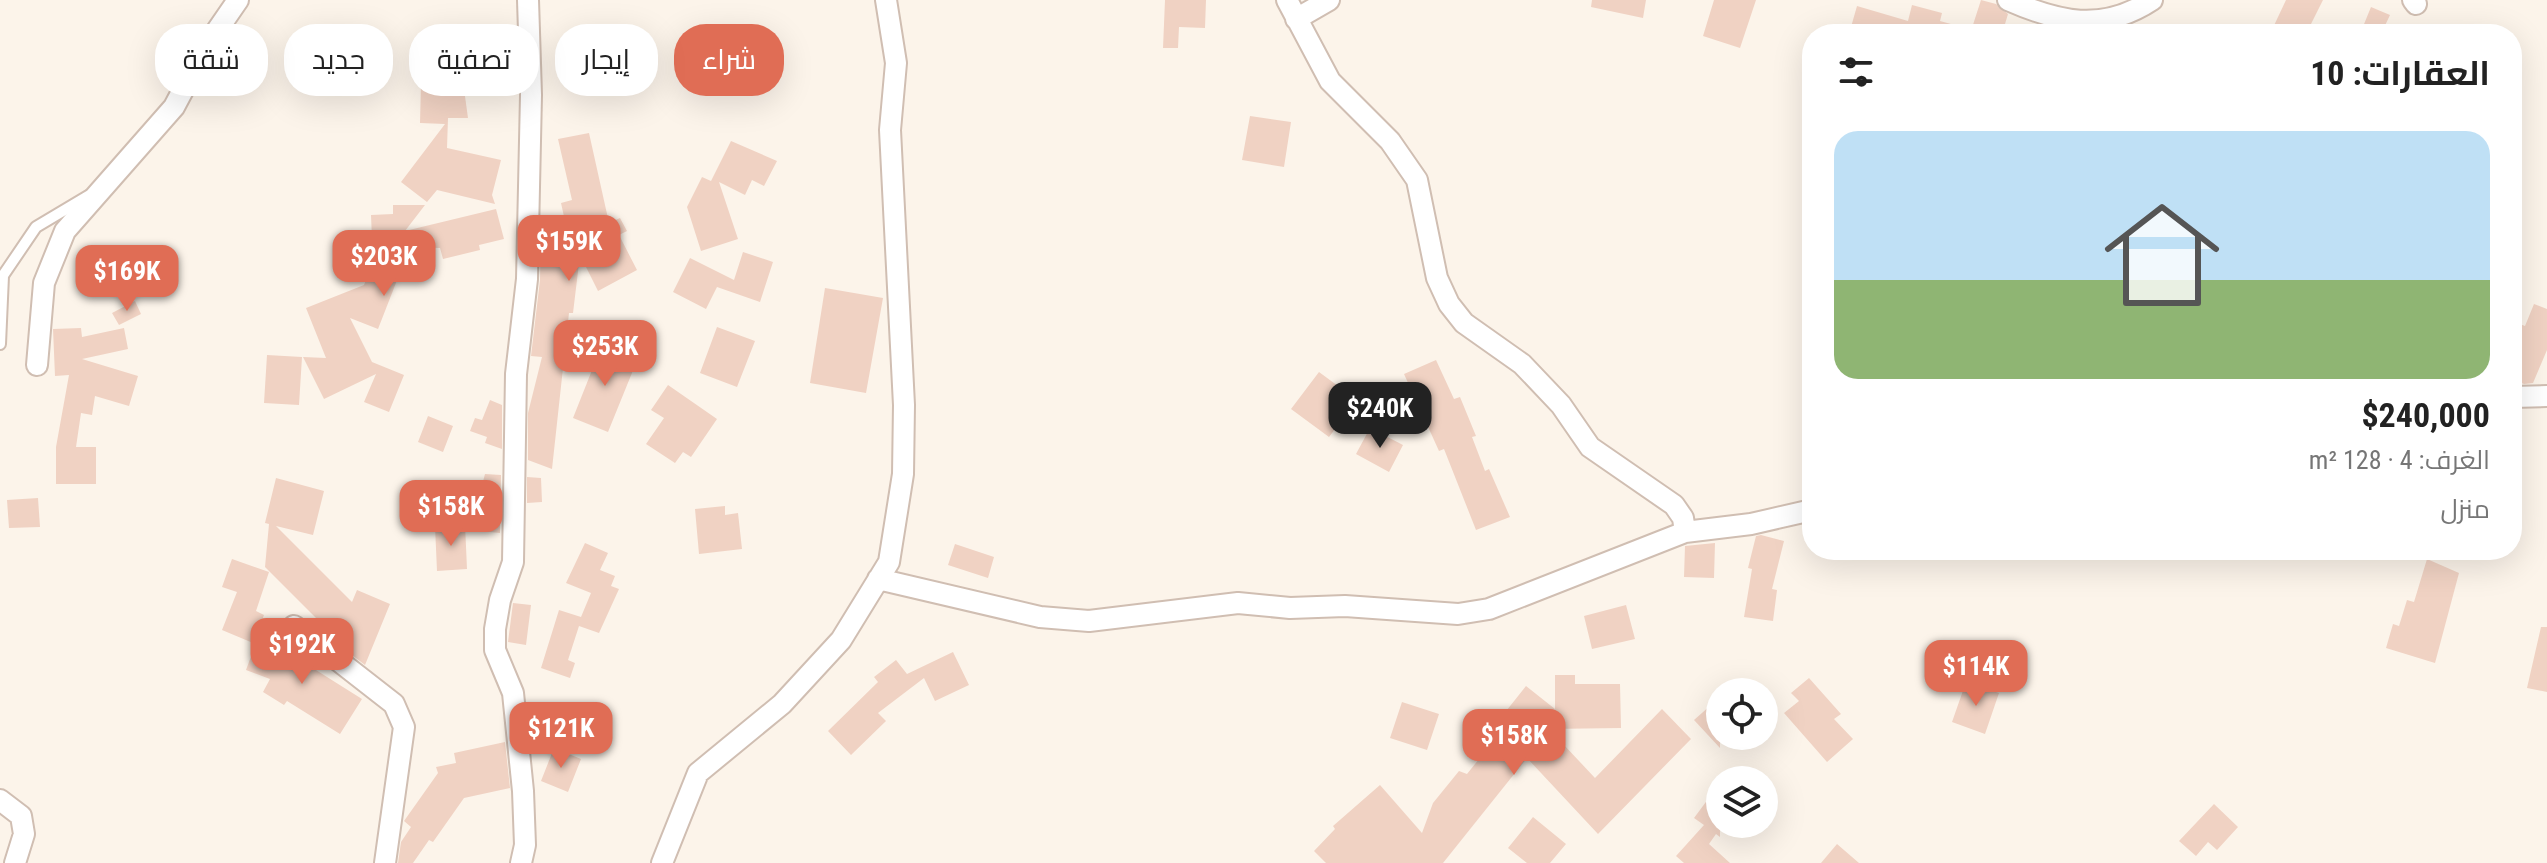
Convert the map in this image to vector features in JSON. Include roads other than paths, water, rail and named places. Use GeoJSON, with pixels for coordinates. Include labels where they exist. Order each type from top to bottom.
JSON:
{"type":"FeatureCollection","features":[{"type":"Feature","properties":{"kind":"street"},"geometry":{"type":"LineString","coordinates":[[37,365],[39,313],[47,270],[65,231],[174,107],[207,45],[238,0]]}},
{"type":"Feature","properties":{"kind":"street"},"geometry":{"type":"LineString","coordinates":[[521,863],[525,845],[513,693],[495,650],[495,629],[500,600],[513,562],[516,374],[527,279],[531,95],[528,0]]}},
{"type":"Feature","properties":{"kind":"street"},"geometry":{"type":"LineString","coordinates":[[662,863],[698,773],[782,704],[841,640],[889,562],[903,474],[904,405],[890,130],[896,63],[886,0]]}},
{"type":"Feature","properties":{"kind":"street"},"geometry":{"type":"LineString","coordinates":[[1329,0],[1292,9],[1330,81],[1390,141],[1417,180],[1437,278],[1449,304],[1464,323],[1522,364],[1561,405],[1590,447],[1674,505],[1683,518],[1685,532]]}},
{"type":"Feature","properties":{"kind":"street"},"geometry":{"type":"LineString","coordinates":[[2008,0],[2057,21],[2085,23],[2152,0]]}},
{"type":"Feature","properties":{"kind":"street"},"geometry":{"type":"LineString","coordinates":[[2522,397],[2547,396]]}},
{"type":"Feature","properties":{"kind":"street"},"geometry":{"type":"LineString","coordinates":[[878,579],[1040,617],[1089,621],[1238,603],[1458,614],[1489,609],[1685,532],[1751,524],[1802,512]]}},
{"type":"Feature","properties":{"kind":"street"},"geometry":{"type":"LineString","coordinates":[[294,626],[394,704],[404,727],[385,863]]}},
{"type":"Feature","properties":{"kind":"street"},"geometry":{"type":"LineString","coordinates":[[0,800],[21,816],[24,834],[15,863]]}},
{"type":"Feature","properties":{"kind":"lane"},"geometry":{"type":"LineString","coordinates":[[0,344],[1,278],[36,227],[113,180]]}}]}
